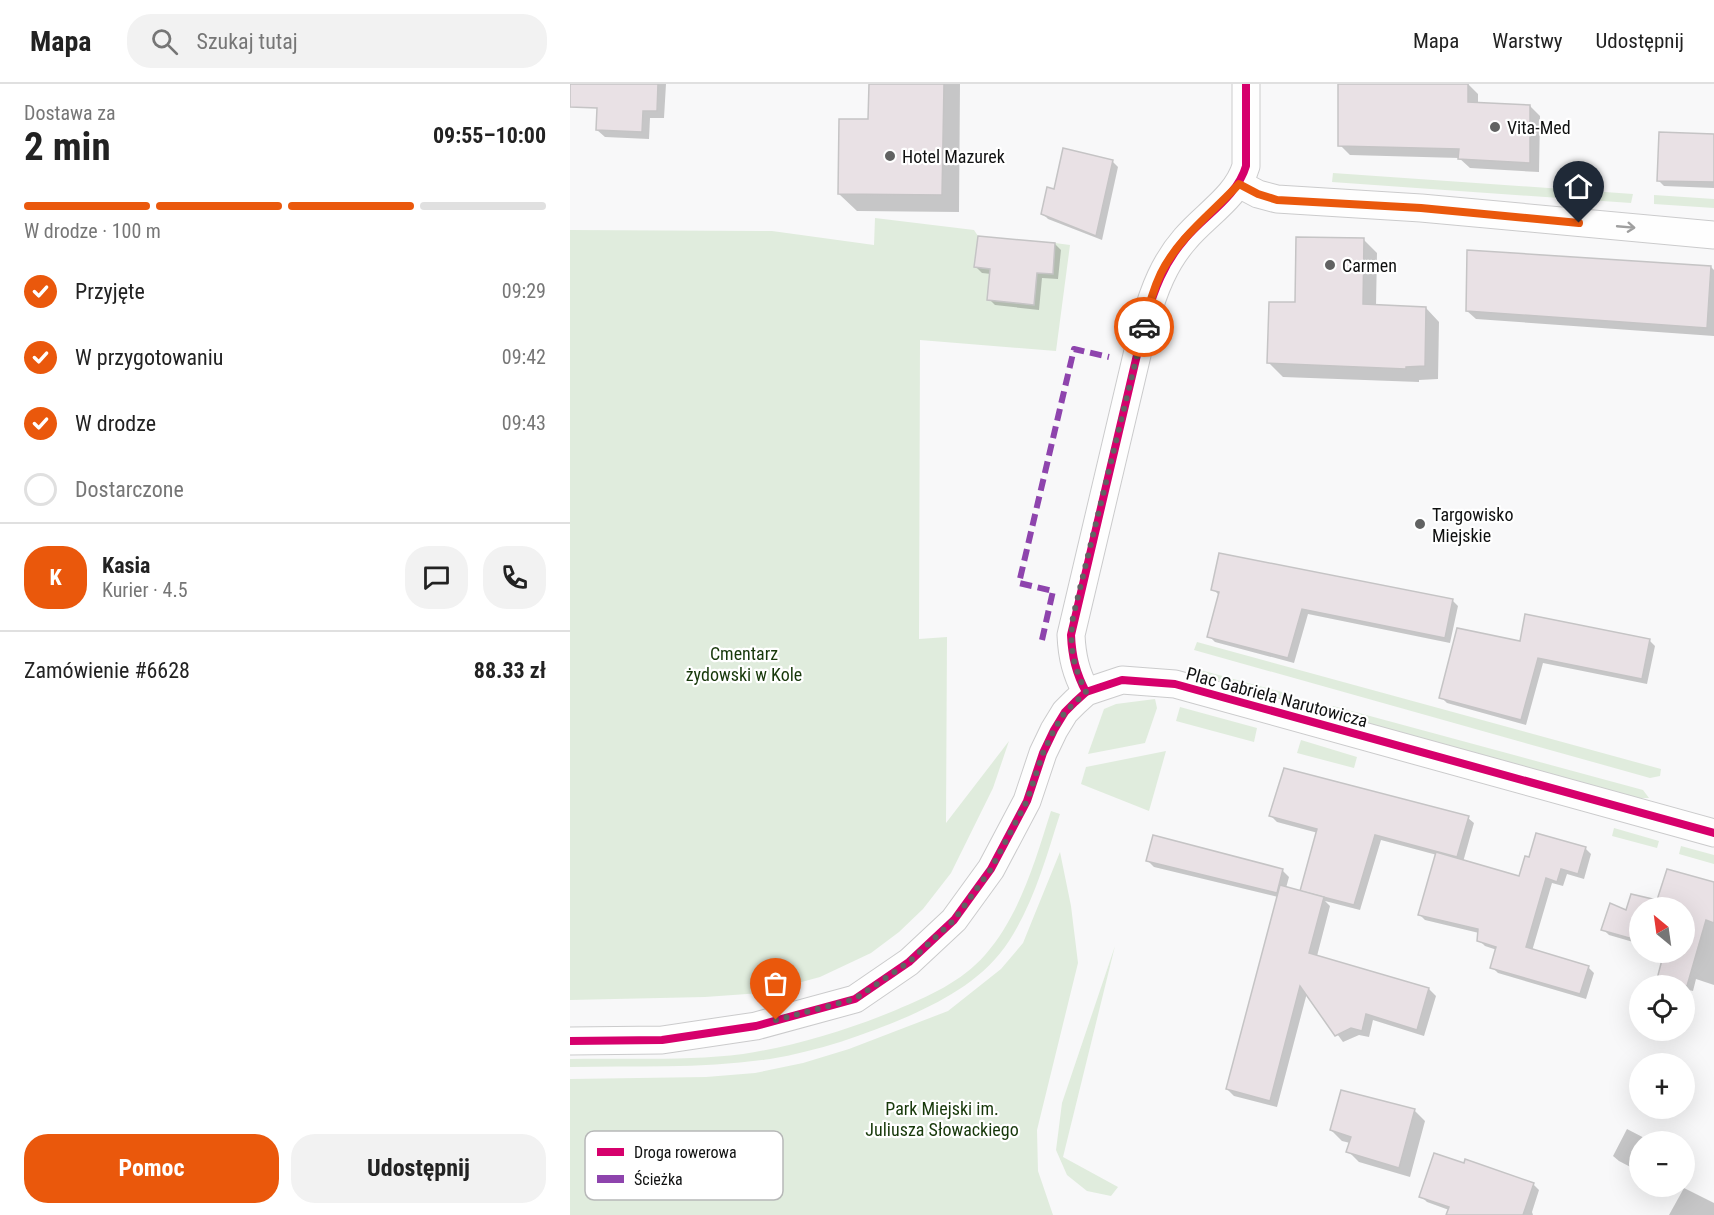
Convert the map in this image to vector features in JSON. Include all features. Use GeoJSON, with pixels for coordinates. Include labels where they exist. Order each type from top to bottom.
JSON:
{"type":"FeatureCollection","features":[{"type":"Feature","properties":{"kind":"street"},"geometry":{"type":"LineString","coordinates":[[570,1041],[662,1040],[756,1026],[855,999],[909,962],[954,920],[991,869],[1027,801],[1043,753],[1054,730],[1065,712],[1086,692],[1075,670],[1071,654],[1073,617],[1153,294],[1162,272],[1178,247],[1239,184],[1246,166],[1246,84]]}},
{"type":"Feature","properties":{"kind":"street"},"geometry":{"type":"LineString","coordinates":[[1239,184],[1258,194],[1277,200],[1421,208],[1714,235]]}},
{"type":"Feature","properties":{"kind":"street","name":"Plac Gabriela Narutowicza"},"geometry":{"type":"LineString","coordinates":[[1086,692],[1122,680],[1175,684],[1714,833]]}},
{"type":"Feature","properties":{"kind":"green space"},"geometry":{"type":"Polygon","coordinates":[[[1333,173],[1633,194],[1631,203],[1332,182],[1333,173]]]}},
{"type":"Feature","properties":{"kind":"green space"},"geometry":{"type":"Polygon","coordinates":[[[1654,195],[1714,199],[1714,208],[1654,204],[1654,195]]]}},
{"type":"Feature","properties":{"kind":"green space","name":"Cmentarz żydowski w Kole"},"geometry":{"type":"Polygon","coordinates":[[[875,218],[974,230],[978,236],[974,267],[990,269],[1034,305],[1037,273],[1053,274],[1055,243],[1070,245],[1056,351],[920,340],[919,639],[947,637],[946,823],[1009,741],[993,788],[951,873],[923,909],[899,932],[871,953],[820,977],[761,993],[705,997],[570,1000],[570,230],[772,231],[874,245],[875,218]]]}},
{"type":"Feature","properties":{"kind":"green space"},"geometry":{"type":"Polygon","coordinates":[[[1197,642],[1661,769],[1660,776],[1650,778],[1194,650],[1197,642]]]}},
{"type":"Feature","properties":{"kind":"green space"},"geometry":{"type":"Polygon","coordinates":[[[1193,668],[1289,694],[1286,703],[1190,677],[1193,668]]]}},
{"type":"Feature","properties":{"kind":"green space"},"geometry":{"type":"Polygon","coordinates":[[[1155,699],[1157,708],[1145,743],[1088,754],[1104,709],[1116,704],[1155,699]]]}},
{"type":"Feature","properties":{"kind":"green space"},"geometry":{"type":"Polygon","coordinates":[[[1333,706],[1643,790],[1649,798],[1638,798],[1330,715],[1333,706]]]}},
{"type":"Feature","properties":{"kind":"green space"},"geometry":{"type":"Polygon","coordinates":[[[1180,707],[1257,728],[1254,742],[1176,721],[1180,707]]]}},
{"type":"Feature","properties":{"kind":"green space"},"geometry":{"type":"Polygon","coordinates":[[[1301,740],[1357,757],[1354,768],[1297,753],[1301,740]]]}},
{"type":"Feature","properties":{"kind":"green space"},"geometry":{"type":"Polygon","coordinates":[[[1166,751],[1149,811],[1081,784],[1086,767],[1166,751]]]}},
{"type":"Feature","properties":{"kind":"green space"},"geometry":{"type":"Polygon","coordinates":[[[1051,811],[1060,814],[1039,879],[1018,926],[1000,954],[989,966],[965,986],[937,1002],[858,1036],[806,1052],[770,1059],[695,1066],[570,1067],[570,1059],[701,1058],[763,1051],[840,1031],[932,994],[955,981],[976,965],[1008,923],[1025,887],[1051,811]]]}},
{"type":"Feature","properties":{"kind":"green space"},"geometry":{"type":"Polygon","coordinates":[[[1614,828],[1659,841],[1657,848],[1612,836],[1614,828]]]}},
{"type":"Feature","properties":{"kind":"green space"},"geometry":{"type":"Polygon","coordinates":[[[1681,846],[1714,855],[1714,864],[1679,854],[1681,846]]]}},
{"type":"Feature","properties":{"kind":"green space","name":"Park Miejski im. Juliusza Słowackiego"},"geometry":{"type":"Polygon","coordinates":[[[1060,852],[1071,906],[1078,963],[1037,1130],[1038,1171],[1053,1215],[570,1215],[570,1079],[706,1077],[755,1073],[803,1063],[849,1049],[948,1011],[1001,969],[1023,943],[1060,852]]]}},
{"type":"Feature","properties":{"kind":"green space"},"geometry":{"type":"Polygon","coordinates":[[[1115,946],[1063,1157],[1118,1187],[1111,1196],[1087,1191],[1067,1175],[1056,1150],[1062,1103],[1115,946]]]}},
{"type":"Feature","properties":{"kind":"building"},"geometry":{"type":"Polygon","coordinates":[[[570,84],[658,84],[657,111],[643,111],[642,132],[596,130],[597,108],[570,107],[570,84]]]}},
{"type":"Feature","properties":{"kind":"building","name":"Hotel Mazurek"},"geometry":{"type":"Polygon","coordinates":[[[869,84],[944,84],[942,195],[838,194],[839,119],[868,119],[869,84]]]}},
{"type":"Feature","properties":{"kind":"building"},"geometry":{"type":"Polygon","coordinates":[[[1338,84],[1468,84],[1468,102],[1530,105],[1530,163],[1458,159],[1459,149],[1338,146],[1338,84]]]}},
{"type":"Feature","properties":{"kind":"building"},"geometry":{"type":"Polygon","coordinates":[[[1659,132],[1714,134],[1714,182],[1657,181],[1659,132]]]}},
{"type":"Feature","properties":{"kind":"building"},"geometry":{"type":"Polygon","coordinates":[[[1063,148],[1113,160],[1096,236],[1041,214],[1047,187],[1054,189],[1063,148]]]}},
{"type":"Feature","properties":{"kind":"building"},"geometry":{"type":"Polygon","coordinates":[[[978,236],[1055,243],[1053,274],[1037,273],[1034,305],[987,300],[990,269],[974,267],[978,236]]]}},
{"type":"Feature","properties":{"kind":"building"},"geometry":{"type":"Polygon","coordinates":[[[1296,237],[1364,238],[1363,304],[1426,307],[1425,366],[1406,367],[1406,369],[1267,363],[1269,302],[1295,302],[1296,237]]]}},
{"type":"Feature","properties":{"kind":"building"},"geometry":{"type":"Polygon","coordinates":[[[1467,250],[1711,266],[1707,328],[1466,311],[1467,250]]]}},
{"type":"Feature","properties":{"kind":"building"},"geometry":{"type":"Polygon","coordinates":[[[1219,553],[1453,599],[1445,638],[1302,609],[1288,658],[1207,637],[1219,592],[1211,590],[1219,553]]]}},
{"type":"Feature","properties":{"kind":"building"},"geometry":{"type":"Polygon","coordinates":[[[1525,614],[1650,639],[1642,679],[1538,658],[1521,720],[1439,698],[1457,628],[1520,641],[1525,614]]]}},
{"type":"Feature","properties":{"kind":"building"},"geometry":{"type":"Polygon","coordinates":[[[1284,768],[1469,816],[1457,857],[1375,835],[1354,905],[1300,891],[1317,829],[1269,816],[1284,768]]]}},
{"type":"Feature","properties":{"kind":"building"},"geometry":{"type":"Polygon","coordinates":[[[1536,833],[1586,847],[1578,874],[1561,869],[1557,882],[1546,878],[1526,947],[1589,966],[1580,994],[1490,968],[1496,947],[1477,941],[1478,929],[1418,915],[1436,852],[1519,876],[1525,856],[1529,857],[1536,833]]]}},
{"type":"Feature","properties":{"kind":"building"},"geometry":{"type":"Polygon","coordinates":[[[1153,835],[1283,869],[1277,893],[1146,861],[1153,835]]]}},
{"type":"Feature","properties":{"kind":"building"},"geometry":{"type":"Polygon","coordinates":[[[1667,869],[1714,882],[1714,923],[1706,920],[1695,958],[1695,897],[1658,897],[1667,869]]]}},
{"type":"Feature","properties":{"kind":"building"},"geometry":{"type":"Polygon","coordinates":[[[1280,885],[1324,897],[1309,953],[1429,988],[1417,1030],[1366,1014],[1362,1031],[1351,1028],[1335,1036],[1300,986],[1270,1101],[1226,1089],[1280,885]]]}},
{"type":"Feature","properties":{"kind":"building"},"geometry":{"type":"Polygon","coordinates":[[[1629,900],[1629,938],[1601,930],[1610,903],[1626,910],[1629,900]]]}},
{"type":"Feature","properties":{"kind":"building"},"geometry":{"type":"Polygon","coordinates":[[[1661,963],[1694,963],[1690,975],[1658,975],[1661,963]]]}},
{"type":"Feature","properties":{"kind":"building"},"geometry":{"type":"Polygon","coordinates":[[[1341,1090],[1415,1109],[1399,1168],[1346,1152],[1351,1137],[1330,1130],[1341,1090]]]}},
{"type":"Feature","properties":{"kind":"building"},"geometry":{"type":"Polygon","coordinates":[[[1434,1153],[1464,1163],[1465,1159],[1534,1183],[1523,1215],[1446,1215],[1449,1207],[1419,1197],[1434,1153]]]}},
{"type":"Feature","properties":{"kind":"marked path"},"geometry":{"type":"LineString","coordinates":[[1042,640],[1053,591],[1019,583],[1074,349],[1109,357]]}},
{"type":"Feature","properties":{"kind":"cycle path"},"geometry":{"type":"LineString","coordinates":[[1086,692],[1075,665],[1071,635],[1145,321],[1156,288],[1171,258],[1193,230],[1228,196],[1242,177],[1246,166],[1246,84]]}},
{"type":"Feature","properties":{"kind":"cycle path"},"geometry":{"type":"LineString","coordinates":[[570,1041],[662,1040],[756,1026],[855,999],[909,962],[954,920],[991,869],[1027,801],[1043,753],[1065,712],[1086,692],[1122,680],[1175,684],[1714,833]]}},
{"type":"Feature","properties":{"kind":"way so far"},"geometry":{"type":"LineString","coordinates":[[776,1020],[855,999],[909,962],[954,920],[991,869],[1027,801],[1043,753],[1054,730],[1065,712],[1086,692],[1075,670],[1071,654],[1073,617],[1080,596],[1144,327]]}},
{"type":"Feature","properties":{"kind":"place","name":"Vita-Med"},"geometry":{"type":"Point","coordinates":[1495,127]}},
{"type":"Feature","properties":{"kind":"place","name":"Hotel Mazurek"},"geometry":{"type":"Point","coordinates":[890,156]}},
{"type":"Feature","properties":{"kind":"place","name":"Carmen"},"geometry":{"type":"Point","coordinates":[1330,265]}},
{"type":"Feature","properties":{"kind":"place","name":"Targowisko Miejskie"},"geometry":{"type":"Point","coordinates":[1420,524]}},
{"type":"Feature","properties":{"kind":"route"},"geometry":{"type":"LineString","coordinates":[[1144,327],[1153,294],[1172,255],[1205,217],[1239,184],[1258,194],[1277,200],[1421,208],[1579,223]]}}]}
